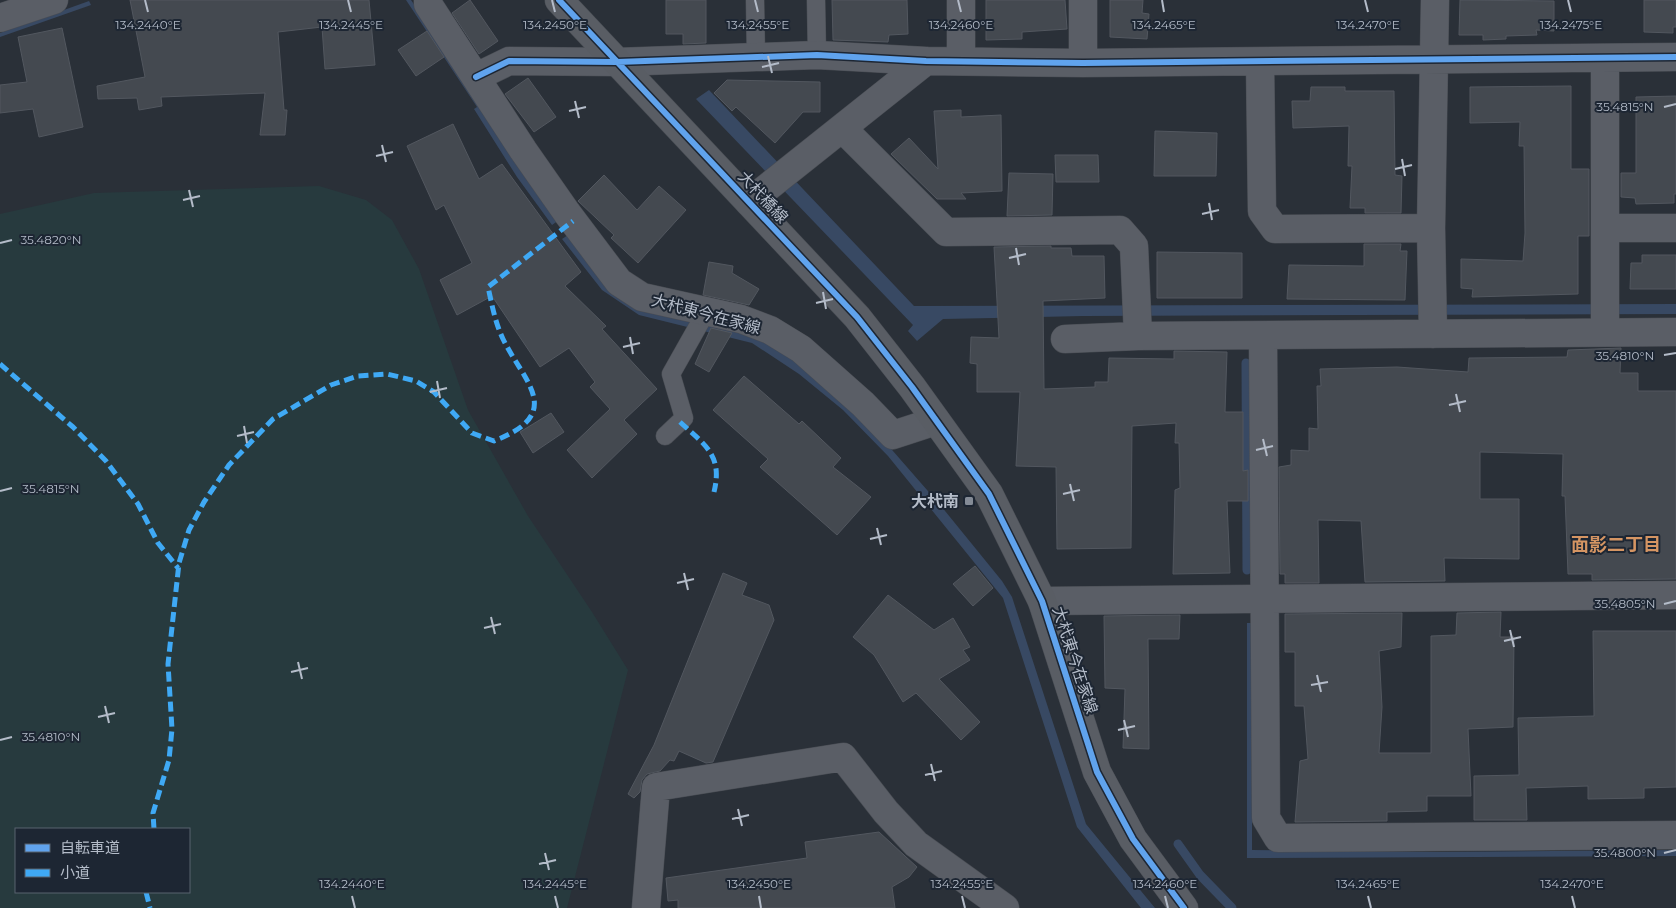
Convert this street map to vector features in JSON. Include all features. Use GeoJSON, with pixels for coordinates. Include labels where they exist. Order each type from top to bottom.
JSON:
{"type":"FeatureCollection","features":[{"type":"Feature","properties":{"kind":"street"},"geometry":{"type":"LineString","coordinates":[[0,18],[54,0]]}},
{"type":"Feature","properties":{"kind":"street","name":"大杙東今在家線"},"geometry":{"type":"LineString","coordinates":[[428,0],[428,4],[567,213],[619,282],[642,297],[740,319],[770,330],[801,349],[863,404],[893,435],[936,421],[989,494],[1042,601],[1097,772],[1132,839],[1184,908]]}},
{"type":"Feature","properties":{"kind":"street","name":"大杙橋線"},"geometry":{"type":"LineString","coordinates":[[560,0],[857,317],[936,421]]}},
{"type":"Feature","properties":{"kind":"street"},"geometry":{"type":"LineString","coordinates":[[961,0],[961,61]]}},
{"type":"Feature","properties":{"kind":"street"},"geometry":{"type":"LineString","coordinates":[[1083,0],[1083,63]]}},
{"type":"Feature","properties":{"kind":"street"},"geometry":{"type":"LineString","coordinates":[[1433,334],[1432,228],[1435,0]]}},
{"type":"Feature","properties":{"kind":"street"},"geometry":{"type":"LineString","coordinates":[[476,77],[509,62],[617,62],[817,55],[926,61],[1083,63],[1676,57]]}},
{"type":"Feature","properties":{"kind":"street"},"geometry":{"type":"LineString","coordinates":[[1605,58],[1606,332]]}},
{"type":"Feature","properties":{"kind":"street"},"geometry":{"type":"LineString","coordinates":[[749,202],[926,61]]}},
{"type":"Feature","properties":{"kind":"street"},"geometry":{"type":"LineString","coordinates":[[1260,62],[1262,211],[1275,230],[1432,228]]}},
{"type":"Feature","properties":{"kind":"street"},"geometry":{"type":"LineString","coordinates":[[842,128],[946,232],[1120,230],[1134,246],[1138,336]]}},
{"type":"Feature","properties":{"kind":"street"},"geometry":{"type":"LineString","coordinates":[[1605,228],[1676,228]]}},
{"type":"Feature","properties":{"kind":"street"},"geometry":{"type":"LineString","coordinates":[[1065,339],[1138,336],[1676,332]]}},
{"type":"Feature","properties":{"kind":"street"},"geometry":{"type":"LineString","coordinates":[[1263,336],[1266,818],[1278,838],[1676,834]]}},
{"type":"Feature","properties":{"kind":"street"},"geometry":{"type":"LineString","coordinates":[[1042,601],[1676,595]]}},
{"type":"Feature","properties":{"kind":"street"},"geometry":{"type":"LineString","coordinates":[[646,908],[656,787],[843,757],[886,812],[916,844],[1005,908]]}},
{"type":"Feature","properties":{"kind":"lane"},"geometry":{"type":"LineString","coordinates":[[755,0],[756,57]]}},
{"type":"Feature","properties":{"kind":"lane"},"geometry":{"type":"LineString","coordinates":[[816,0],[817,55]]}},
{"type":"Feature","properties":{"kind":"lane"},"geometry":{"type":"LineString","coordinates":[[664,436],[684,418],[671,374],[706,312]]}},
{"type":"Feature","properties":{"kind":"green space"},"geometry":{"type":"Polygon","coordinates":[[[319,186],[366,200],[392,220],[419,269],[468,410],[528,516],[628,670],[567,908],[0,908],[0,214],[94,193],[319,186]]]}},
{"type":"Feature","properties":{"kind":"water"},"geometry":{"type":"Polygon","coordinates":[[[406,0],[411,0],[559,220],[552,225],[517,177],[474,109],[477,107],[406,0]]]}},
{"type":"Feature","properties":{"kind":"water"},"geometry":{"type":"Polygon","coordinates":[[[89,1],[91,5],[0,37],[0,33],[89,1]]]}},
{"type":"Feature","properties":{"kind":"water"},"geometry":{"type":"Polygon","coordinates":[[[709,90],[914,306],[1676,304],[1676,314],[1083,316],[943,319],[917,341],[908,331],[913,325],[696,99],[709,90]]]}},
{"type":"Feature","properties":{"kind":"water"},"geometry":{"type":"Polygon","coordinates":[[[568,235],[609,284],[750,334],[784,354],[828,385],[886,443],[941,506],[1002,581],[1012,597],[1086,824],[1155,908],[1141,908],[1077,827],[1003,598],[888,456],[843,410],[799,374],[752,343],[639,315],[602,290],[562,239],[568,235]]]}},
{"type":"Feature","properties":{"kind":"water"},"geometry":{"type":"Polygon","coordinates":[[[1247,623],[1252,623],[1252,850],[1438,852],[1676,850],[1676,856],[1247,858],[1247,623]]]}},
{"type":"Feature","properties":{"kind":"building"},"geometry":{"type":"Polygon","coordinates":[[[130,0],[369,0],[375,65],[325,69],[322,27],[278,32],[284,110],[287,110],[285,135],[260,135],[265,93],[161,97],[162,106],[139,110],[137,98],[98,99],[97,86],[145,77],[130,0]]]}},
{"type":"Feature","properties":{"kind":"building"},"geometry":{"type":"Polygon","coordinates":[[[470,0],[498,41],[479,54],[452,13],[470,0]]]}},
{"type":"Feature","properties":{"kind":"building"},"geometry":{"type":"Polygon","coordinates":[[[666,0],[706,0],[706,43],[683,44],[683,34],[666,34],[666,0]]]}},
{"type":"Feature","properties":{"kind":"building"},"geometry":{"type":"Polygon","coordinates":[[[832,0],[907,0],[908,34],[889,35],[888,42],[833,40],[832,0]]]}},
{"type":"Feature","properties":{"kind":"building"},"geometry":{"type":"Polygon","coordinates":[[[986,0],[1065,0],[1067,29],[1022,32],[1022,39],[986,40],[986,0]]]}},
{"type":"Feature","properties":{"kind":"building"},"geometry":{"type":"Polygon","coordinates":[[[1110,0],[1143,0],[1142,13],[1149,14],[1147,39],[1110,37],[1110,0]]]}},
{"type":"Feature","properties":{"kind":"building"},"geometry":{"type":"Polygon","coordinates":[[[1460,0],[1554,1],[1554,31],[1536,30],[1537,35],[1506,36],[1506,39],[1483,40],[1483,35],[1459,35],[1460,0]]]}},
{"type":"Feature","properties":{"kind":"building"},"geometry":{"type":"Polygon","coordinates":[[[1644,0],[1676,0],[1676,27],[1673,27],[1673,33],[1644,32],[1644,0]]]}},
{"type":"Feature","properties":{"kind":"building"},"geometry":{"type":"Polygon","coordinates":[[[62,28],[83,127],[39,137],[33,109],[0,113],[0,85],[27,82],[18,37],[62,28]]]}},
{"type":"Feature","properties":{"kind":"building"},"geometry":{"type":"Polygon","coordinates":[[[427,31],[444,57],[416,76],[398,50],[427,31]]]}},
{"type":"Feature","properties":{"kind":"building"},"geometry":{"type":"Polygon","coordinates":[[[528,78],[556,117],[534,132],[505,94],[528,78]]]}},
{"type":"Feature","properties":{"kind":"building"},"geometry":{"type":"Polygon","coordinates":[[[727,80],[820,82],[820,112],[803,112],[775,143],[736,107],[732,111],[714,93],[727,80]]]}},
{"type":"Feature","properties":{"kind":"building"},"geometry":{"type":"Polygon","coordinates":[[[1571,86],[1571,169],[1589,169],[1589,236],[1578,236],[1578,294],[1472,297],[1473,289],[1461,288],[1461,259],[1523,261],[1525,233],[1524,146],[1519,146],[1520,122],[1470,123],[1470,87],[1571,86]]]}},
{"type":"Feature","properties":{"kind":"building"},"geometry":{"type":"Polygon","coordinates":[[[1311,87],[1345,87],[1345,91],[1394,91],[1395,175],[1402,176],[1401,213],[1365,213],[1365,208],[1350,208],[1352,166],[1348,166],[1349,126],[1293,128],[1292,101],[1310,101],[1311,87]]]}},
{"type":"Feature","properties":{"kind":"building"},"geometry":{"type":"Polygon","coordinates":[[[1676,96],[1676,194],[1674,194],[1674,203],[1636,204],[1635,198],[1621,197],[1621,173],[1636,173],[1636,97],[1676,96]]]}},
{"type":"Feature","properties":{"kind":"building"},"geometry":{"type":"Polygon","coordinates":[[[961,110],[961,117],[1001,115],[1002,191],[961,193],[966,199],[937,199],[891,154],[909,138],[938,169],[934,111],[961,110]]]}},
{"type":"Feature","properties":{"kind":"building"},"geometry":{"type":"Polygon","coordinates":[[[453,124],[479,179],[502,164],[581,272],[565,286],[606,326],[602,329],[657,389],[624,420],[637,434],[592,478],[567,450],[610,409],[590,387],[595,382],[569,348],[540,367],[492,296],[457,315],[440,280],[472,263],[444,205],[436,210],[407,146],[453,124]]]}},
{"type":"Feature","properties":{"kind":"building"},"geometry":{"type":"Polygon","coordinates":[[[1155,131],[1217,133],[1216,176],[1154,176],[1155,131]]]}},
{"type":"Feature","properties":{"kind":"building"},"geometry":{"type":"Polygon","coordinates":[[[1055,155],[1098,155],[1099,182],[1056,182],[1055,155]]]}},
{"type":"Feature","properties":{"kind":"building"},"geometry":{"type":"Polygon","coordinates":[[[1009,173],[1053,174],[1052,215],[1007,216],[1009,173]]]}},
{"type":"Feature","properties":{"kind":"building"},"geometry":{"type":"Polygon","coordinates":[[[604,175],[637,210],[659,186],[686,210],[638,263],[611,238],[614,235],[578,201],[604,175]]]}},
{"type":"Feature","properties":{"kind":"building"},"geometry":{"type":"Polygon","coordinates":[[[1364,244],[1401,244],[1400,251],[1407,251],[1405,300],[1287,299],[1289,265],[1364,266],[1364,244]]]}},
{"type":"Feature","properties":{"kind":"building"},"geometry":{"type":"Polygon","coordinates":[[[1051,246],[1051,248],[1071,248],[1072,256],[1104,256],[1105,298],[1043,301],[1044,389],[1095,387],[1095,382],[1108,382],[1109,358],[1174,359],[1174,351],[1227,352],[1225,412],[1243,412],[1243,471],[1248,470],[1248,501],[1227,501],[1230,573],[1173,574],[1175,490],[1180,488],[1179,443],[1175,443],[1176,423],[1132,426],[1131,548],[1057,549],[1056,467],[1016,466],[1020,392],[977,392],[977,364],[970,363],[971,337],[999,338],[994,247],[1051,246]]]}},
{"type":"Feature","properties":{"kind":"building"},"geometry":{"type":"Polygon","coordinates":[[[1157,252],[1242,253],[1242,298],[1157,298],[1157,252]]]}},
{"type":"Feature","properties":{"kind":"building"},"geometry":{"type":"Polygon","coordinates":[[[1642,255],[1676,255],[1676,289],[1630,289],[1631,263],[1642,263],[1642,255]]]}},
{"type":"Feature","properties":{"kind":"building"},"geometry":{"type":"Polygon","coordinates":[[[709,262],[733,266],[732,273],[759,289],[749,305],[703,295],[709,262]]]}},
{"type":"Feature","properties":{"kind":"building"},"geometry":{"type":"Polygon","coordinates":[[[711,328],[732,333],[709,372],[695,364],[711,328]]]}},
{"type":"Feature","properties":{"kind":"building"},"geometry":{"type":"Polygon","coordinates":[[[1621,348],[1620,373],[1638,373],[1638,391],[1676,391],[1676,579],[1592,580],[1592,574],[1568,574],[1565,496],[1562,496],[1563,454],[1480,452],[1480,499],[1519,499],[1519,559],[1444,558],[1445,581],[1365,582],[1361,521],[1318,520],[1319,583],[1285,583],[1285,574],[1280,574],[1279,467],[1291,465],[1291,450],[1309,451],[1309,428],[1318,429],[1317,386],[1321,386],[1320,369],[1397,367],[1468,372],[1469,358],[1567,357],[1568,350],[1621,348]]]}},
{"type":"Feature","properties":{"kind":"building"},"geometry":{"type":"Polygon","coordinates":[[[744,376],[799,424],[802,421],[841,458],[833,467],[871,497],[837,535],[760,467],[768,459],[713,410],[744,376]]]}},
{"type":"Feature","properties":{"kind":"building"},"geometry":{"type":"Polygon","coordinates":[[[551,413],[564,432],[533,453],[520,432],[551,413]]]}},
{"type":"Feature","properties":{"kind":"building"},"geometry":{"type":"Polygon","coordinates":[[[975,566],[993,588],[973,606],[953,584],[975,566]]]}},
{"type":"Feature","properties":{"kind":"building"},"geometry":{"type":"Polygon","coordinates":[[[723,573],[747,583],[742,595],[769,605],[774,620],[713,762],[706,763],[679,751],[674,761],[670,760],[660,771],[647,774],[642,780],[640,792],[634,798],[628,794],[654,745],[723,573]]]}},
{"type":"Feature","properties":{"kind":"building"},"geometry":{"type":"Polygon","coordinates":[[[888,595],[934,630],[953,618],[970,647],[963,650],[970,660],[939,679],[980,722],[961,740],[916,693],[903,702],[874,655],[853,637],[888,595]]]}},
{"type":"Feature","properties":{"kind":"building"},"geometry":{"type":"Polygon","coordinates":[[[1501,612],[1500,637],[1514,637],[1513,727],[1468,729],[1471,796],[1427,796],[1427,811],[1387,812],[1387,821],[1295,822],[1300,761],[1308,759],[1304,706],[1295,706],[1295,652],[1285,652],[1285,614],[1402,613],[1401,647],[1379,651],[1382,707],[1379,753],[1431,753],[1431,636],[1456,635],[1457,613],[1501,612]]]}},
{"type":"Feature","properties":{"kind":"building"},"geometry":{"type":"Polygon","coordinates":[[[1180,615],[1179,639],[1148,639],[1149,749],[1123,748],[1125,689],[1105,688],[1104,616],[1180,615]]]}},
{"type":"Feature","properties":{"kind":"building"},"geometry":{"type":"Polygon","coordinates":[[[1593,631],[1676,631],[1676,787],[1644,788],[1644,798],[1588,799],[1588,786],[1526,788],[1527,820],[1474,820],[1474,776],[1519,775],[1518,718],[1594,716],[1593,631]]]}},
{"type":"Feature","properties":{"kind":"building"},"geometry":{"type":"Polygon","coordinates":[[[879,832],[917,867],[909,877],[892,887],[895,908],[678,908],[678,900],[668,901],[666,878],[807,858],[805,842],[879,832]]]}},
{"type":"Feature","properties":{"kind":"waterway"},"geometry":{"type":"LineString","coordinates":[[1246,363],[1247,570]]}},
{"type":"Feature","properties":{"kind":"waterway"},"geometry":{"type":"LineString","coordinates":[[1178,844],[1200,875],[1232,908]]}},
{"type":"Feature","properties":{"kind":"marked path"},"geometry":{"type":"LineString","coordinates":[[154,828],[153,813],[169,760],[172,729],[168,664],[179,563],[189,530],[204,502],[229,465],[273,419],[331,385],[358,376],[387,374],[416,381],[434,392],[472,433],[494,441],[516,430],[529,419],[534,408],[533,396],[528,383],[500,333],[488,287],[573,221]]}},
{"type":"Feature","properties":{"kind":"marked path"},"geometry":{"type":"LineString","coordinates":[[0,364],[73,427],[106,461],[138,504],[158,543],[178,568]]}},
{"type":"Feature","properties":{"kind":"marked path"},"geometry":{"type":"LineString","coordinates":[[680,422],[704,444],[714,460],[716,469],[714,492]]}},
{"type":"Feature","properties":{"kind":"marked path"},"geometry":{"type":"LineString","coordinates":[[146,893],[150,908]]}},
{"type":"Feature","properties":{"kind":"cycle path"},"geometry":{"type":"LineString","coordinates":[[559,0],[857,317],[912,387],[989,494],[1042,601],[1097,772],[1133,839],[1184,908]]}},
{"type":"Feature","properties":{"kind":"cycle path"},"geometry":{"type":"LineString","coordinates":[[476,77],[509,61],[617,62],[817,55],[926,61],[1083,63],[1676,57]]}},
{"type":"Feature","properties":{"kind":"place","name":"大杙南"},"geometry":{"type":"Point","coordinates":[969,501]}},
{"type":"Feature","properties":{"kind":"district","name":"面影二丁目"},"geometry":{"type":"Point","coordinates":[1616,545]}}]}
